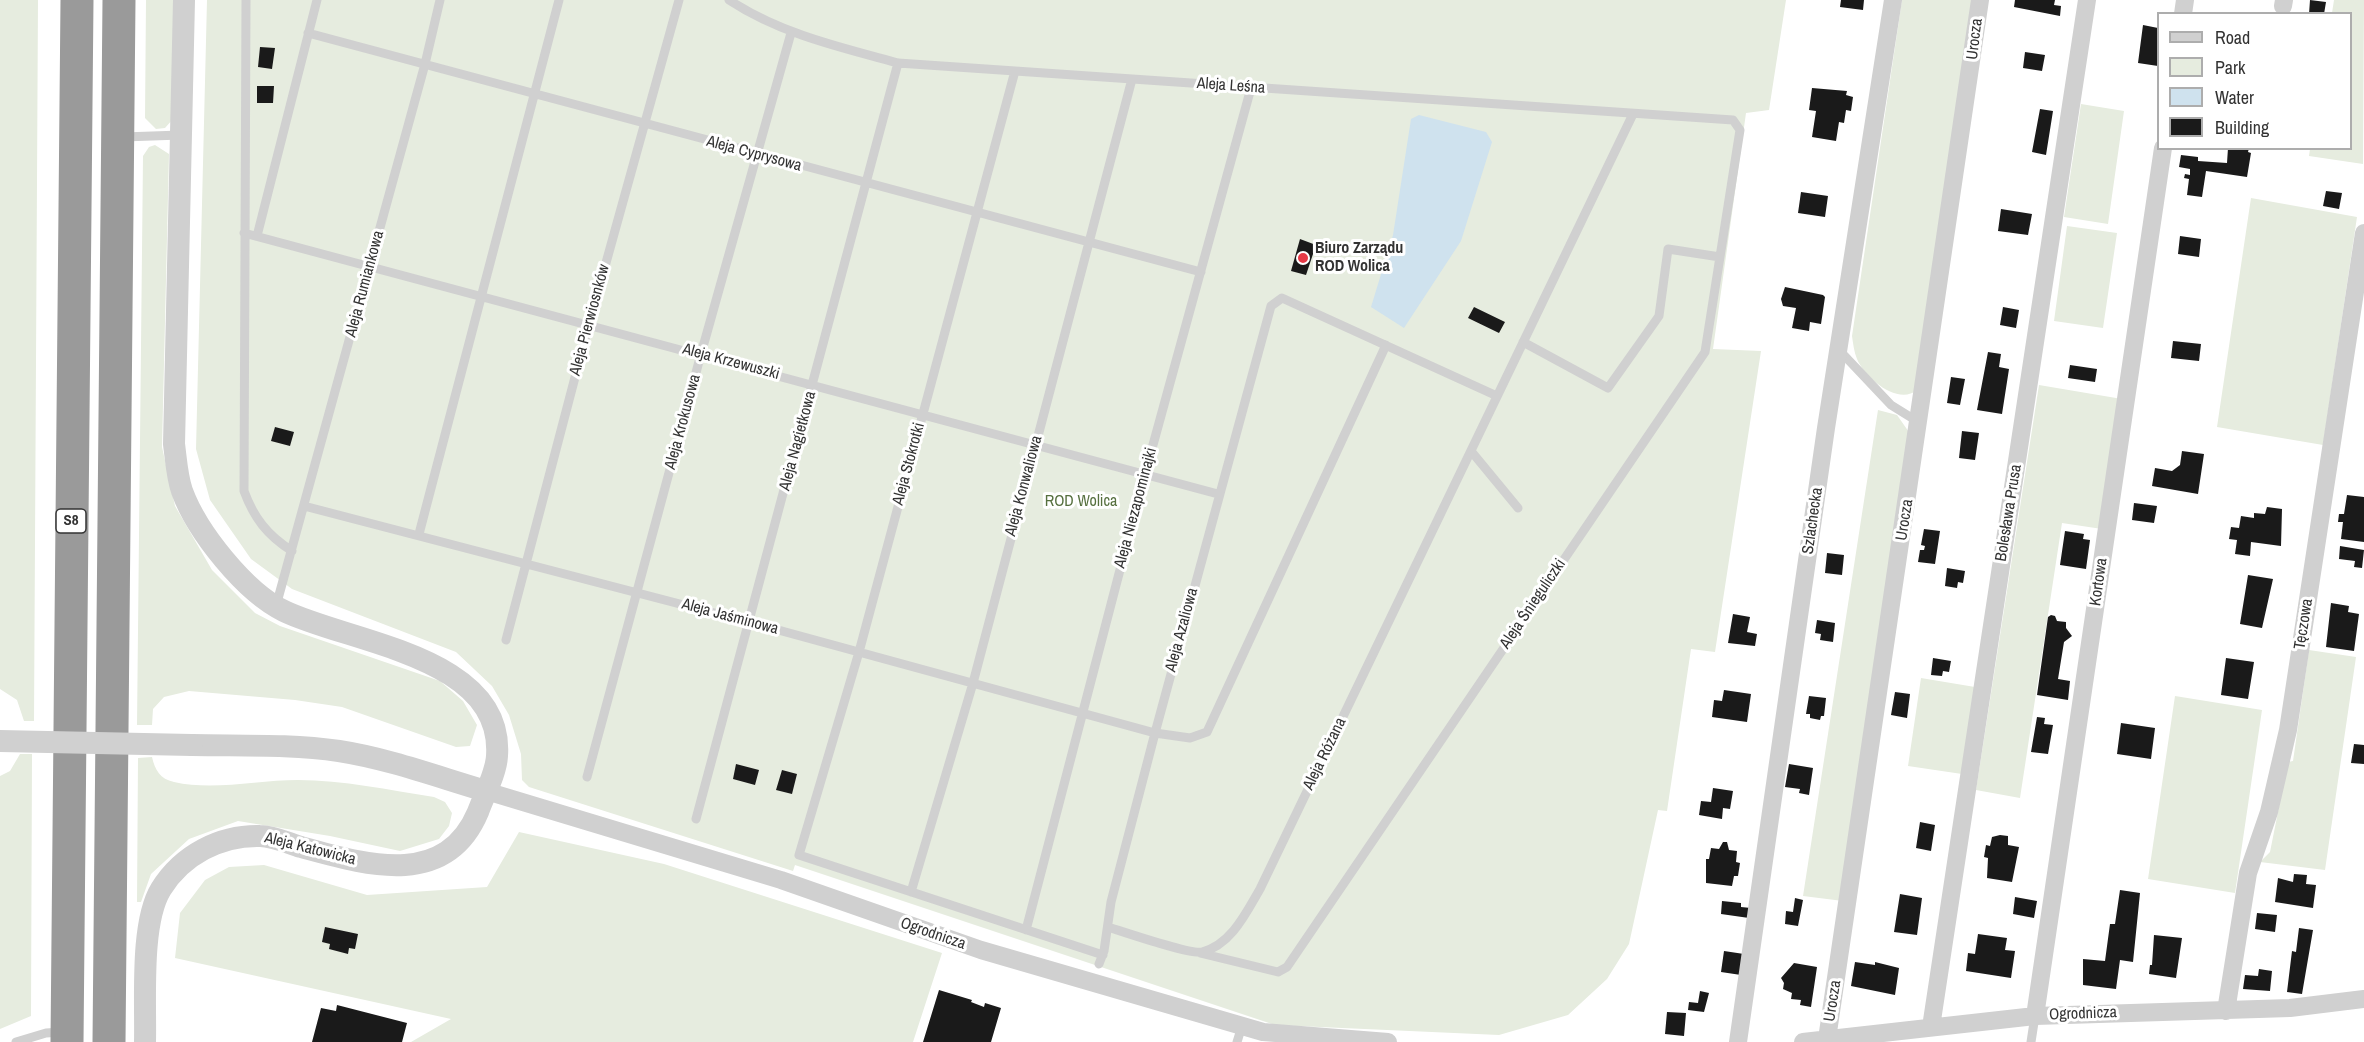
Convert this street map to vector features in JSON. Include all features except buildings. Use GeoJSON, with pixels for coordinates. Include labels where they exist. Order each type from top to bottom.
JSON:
{"type":"FeatureCollection","features":[{"type":"Feature","properties":{"kind":"highway","name":"S8"},"geometry":{"type":"LineString","coordinates":[[67,1037],[78,0]]}},
{"type":"Feature","properties":{"kind":"highway"},"geometry":{"type":"LineString","coordinates":[[108,1042],[119,0]]}},
{"type":"Feature","properties":{"kind":"street","name":"Aleja Katowicka"},"geometry":{"type":"LineString","coordinates":[[145,1042],[150,925],[160,890],[179,867],[204,848],[229,838],[262,836],[371,864],[405,866],[440,857],[465,836],[497,759],[496,736],[491,718],[469,689],[439,666],[276,606],[242,579],[208,540],[182,490],[174,444],[184,0]]}},
{"type":"Feature","properties":{"kind":"street","name":"Szlachecka"},"geometry":{"type":"LineString","coordinates":[[1738,1042],[1826,428],[1840,351],[1893,0]]}},
{"type":"Feature","properties":{"kind":"street","name":"Urocza"},"geometry":{"type":"LineString","coordinates":[[1827,1040],[1920,423],[1980,0]]}},
{"type":"Feature","properties":{"kind":"street","name":"Bolesława Prusa"},"geometry":{"type":"LineString","coordinates":[[1931,1027],[2087,0]]}},
{"type":"Feature","properties":{"kind":"street","name":"Kortowa"},"geometry":{"type":"LineString","coordinates":[[2035,1016],[2163,150]]}},
{"type":"Feature","properties":{"kind":"street","name":"Tęczowa"},"geometry":{"type":"LineString","coordinates":[[2226,1011],[2248,873],[2270,812],[2288,729],[2364,233]]}},
{"type":"Feature","properties":{"kind":"street"},"geometry":{"type":"LineString","coordinates":[[0,741],[298,746],[340,751],[384,760],[486,790]]}},
{"type":"Feature","properties":{"kind":"street","name":"Ogrodnicza"},"geometry":{"type":"LineString","coordinates":[[486,790],[781,880],[981,950],[1240,1034],[1263,1032],[1388,1042]]}},
{"type":"Feature","properties":{"kind":"street","name":"Ogrodnicza"},"geometry":{"type":"LineString","coordinates":[[1803,1042],[2035,1016],[2290,1008],[2364,999]]}},
{"type":"Feature","properties":{"kind":"lane"},"geometry":{"type":"LineString","coordinates":[[246,0],[244,491],[263,529],[292,551]]}},
{"type":"Feature","properties":{"kind":"lane"},"geometry":{"type":"LineString","coordinates":[[257,236],[317,0]]}},
{"type":"Feature","properties":{"kind":"lane","name":"Aleja Rumiankowa"},"geometry":{"type":"LineString","coordinates":[[276,606],[425,64],[440,0]]}},
{"type":"Feature","properties":{"kind":"lane"},"geometry":{"type":"LineString","coordinates":[[419,534],[480,294],[559,0]]}},
{"type":"Feature","properties":{"kind":"lane","name":"Aleja Pierwiosnków"},"geometry":{"type":"LineString","coordinates":[[506,640],[589,324],[679,0]]}},
{"type":"Feature","properties":{"kind":"lane","name":"Aleja Leśna"},"geometry":{"type":"LineString","coordinates":[[729,0],[757,18],[791,33],[898,63],[1733,120],[1740,130]]}},
{"type":"Feature","properties":{"kind":"lane","name":"Aleja Cyprysowa"},"geometry":{"type":"LineString","coordinates":[[308,33],[1201,272]]}},
{"type":"Feature","properties":{"kind":"lane","name":"Aleja Krokusowa"},"geometry":{"type":"LineString","coordinates":[[587,777],[639,592],[701,354],[791,33]]}},
{"type":"Feature","properties":{"kind":"lane","name":"Aleja Nagietkowa"},"geometry":{"type":"LineString","coordinates":[[696,819],[898,63]]}},
{"type":"Feature","properties":{"kind":"lane","name":"Aleja Stokrotki"},"geometry":{"type":"LineString","coordinates":[[911,892],[799,855],[859,652],[1016,71]]}},
{"type":"Feature","properties":{"kind":"lane","name":"Aleja Konwaliowa"},"geometry":{"type":"LineString","coordinates":[[911,892],[972,682],[1132,79]]}},
{"type":"Feature","properties":{"kind":"lane","name":"Aleja Niezapominajki"},"geometry":{"type":"LineString","coordinates":[[1026,930],[1145,474],[1251,87]]}},
{"type":"Feature","properties":{"kind":"lane","name":"Aleja Różana"},"geometry":{"type":"LineString","coordinates":[[1200,953],[1218,945],[1232,933],[1260,889],[1633,114]]}},
{"type":"Feature","properties":{"kind":"lane","name":"Aleja Śnieguliczki"},"geometry":{"type":"LineString","coordinates":[[1200,953],[1278,972],[1287,967],[1705,352],[1740,130]]}},
{"type":"Feature","properties":{"kind":"lane"},"geometry":{"type":"LineString","coordinates":[[117,137],[181,135]]}},
{"type":"Feature","properties":{"kind":"lane","name":"Aleja Krzewuszki"},"geometry":{"type":"LineString","coordinates":[[244,233],[480,294],[1218,494]]}},
{"type":"Feature","properties":{"kind":"lane"},"geometry":{"type":"LineString","coordinates":[[1523,342],[1608,388],[1659,316],[1668,249],[1720,257]]}},
{"type":"Feature","properties":{"kind":"lane","name":"Aleja Azaliowa"},"geometry":{"type":"LineString","coordinates":[[1026,930],[1101,960],[1111,902],[1218,494],[1271,306],[1276,300],[1282,298],[1386,345]]}},
{"type":"Feature","properties":{"kind":"lane"},"geometry":{"type":"LineString","coordinates":[[1386,345],[1497,396]]}},
{"type":"Feature","properties":{"kind":"lane","name":"Aleja Jaśminowa"},"geometry":{"type":"LineString","coordinates":[[304,506],[639,592],[1155,733],[1190,738],[1207,732],[1386,345]]}},
{"type":"Feature","properties":{"kind":"lane"},"geometry":{"type":"LineString","coordinates":[[1840,351],[1891,405],[1920,423]]}},
{"type":"Feature","properties":{"kind":"lane"},"geometry":{"type":"LineString","coordinates":[[1471,451],[1518,508]]}},
{"type":"Feature","properties":{"kind":"lane"},"geometry":{"type":"LineString","coordinates":[[911,892],[1026,930]]}},
{"type":"Feature","properties":{"kind":"lane"},"geometry":{"type":"LineString","coordinates":[[1108,927],[1200,953]]}},
{"type":"Feature","properties":{"kind":"lane"},"geometry":{"type":"LineString","coordinates":[[2031,1042],[2035,1016]]}},
{"type":"Feature","properties":{"kind":"lane"},"geometry":{"type":"LineString","coordinates":[[16,1042],[46,1033],[67,1037]]}},
{"type":"Feature","properties":{"kind":"green space"},"geometry":{"type":"Polygon","coordinates":[[[0,0],[38,0],[34,721],[24,721],[17,700],[0,689],[0,0]]]}},
{"type":"Feature","properties":{"kind":"green space"},"geometry":{"type":"Polygon","coordinates":[[[146,0],[176,0],[173,119],[165,128],[156,129],[145,118],[146,0]]]}},
{"type":"Feature","properties":{"kind":"green space","name":"ROD Wolica"},"geometry":{"type":"Polygon","coordinates":[[[207,0],[1786,0],[1769,110],[1746,113],[1713,349],[1761,351],[1715,652],[1691,649],[1667,811],[1658,810],[1629,944],[1607,979],[1568,1015],[1499,1035],[1275,1025],[795,865],[793,871],[529,787],[522,780],[521,754],[509,715],[492,686],[456,652],[292,589],[251,559],[210,500],[196,449],[207,0]]]}},
{"type":"Feature","properties":{"kind":"green space"},"geometry":{"type":"Polygon","coordinates":[[[1902,0],[1978,0],[1917,390],[1901,395],[1883,388],[1867,374],[1857,359],[1852,336],[1902,0]]]}},
{"type":"Feature","properties":{"kind":"green space"},"geometry":{"type":"Polygon","coordinates":[[[2334,0],[2364,0],[2363,164],[2309,156],[2310,150],[2352,150],[2352,12],[2332,12],[2334,0]]]}},
{"type":"Feature","properties":{"kind":"green space"},"geometry":{"type":"Polygon","coordinates":[[[2081,104],[2124,111],[2108,224],[2064,217],[2081,104]]]}},
{"type":"Feature","properties":{"kind":"green space"},"geometry":{"type":"Polygon","coordinates":[[[155,145],[169,154],[162,447],[175,506],[212,570],[255,613],[280,626],[440,681],[463,701],[477,725],[470,746],[456,747],[342,707],[295,700],[189,691],[164,697],[153,709],[152,725],[137,725],[143,156],[149,147],[155,145]]]}},
{"type":"Feature","properties":{"kind":"green space"},"geometry":{"type":"Polygon","coordinates":[[[2251,198],[2357,217],[2323,445],[2217,427],[2251,198]]]}},
{"type":"Feature","properties":{"kind":"green space"},"geometry":{"type":"Polygon","coordinates":[[[2067,226],[2117,233],[2103,328],[2054,321],[2067,226]]]}},
{"type":"Feature","properties":{"kind":"green space"},"geometry":{"type":"Polygon","coordinates":[[[2039,385],[2122,399],[2102,529],[2062,523],[2020,798],[1976,790],[2039,385]]]}},
{"type":"Feature","properties":{"kind":"green space"},"geometry":{"type":"Polygon","coordinates":[[[1878,410],[1897,415],[1911,435],[1843,901],[1803,896],[1878,410]]]}},
{"type":"Feature","properties":{"kind":"green space"},"geometry":{"type":"Polygon","coordinates":[[[2309,650],[2356,657],[2325,870],[2260,862],[2270,852],[2288,762],[2293,761],[2309,650]]]}},
{"type":"Feature","properties":{"kind":"green space"},"geometry":{"type":"Polygon","coordinates":[[[1921,678],[1975,687],[1962,774],[1908,766],[1921,678]]]}},
{"type":"Feature","properties":{"kind":"green space"},"geometry":{"type":"Polygon","coordinates":[[[2175,696],[2262,710],[2235,893],[2148,879],[2175,696]]]}},
{"type":"Feature","properties":{"kind":"green space"},"geometry":{"type":"Polygon","coordinates":[[[20,754],[32,754],[31,1016],[0,1029],[0,776],[10,771],[20,754]]]}},
{"type":"Feature","properties":{"kind":"green space"},"geometry":{"type":"Polygon","coordinates":[[[152,757],[159,773],[165,779],[174,782],[220,785],[315,780],[434,797],[445,802],[452,813],[449,826],[439,839],[400,851],[330,836],[238,821],[189,839],[151,874],[141,902],[137,902],[138,758],[152,757]]]}},
{"type":"Feature","properties":{"kind":"green space"},"geometry":{"type":"Polygon","coordinates":[[[519,832],[664,864],[942,953],[913,1042],[411,1042],[451,1019],[175,958],[180,913],[205,880],[229,867],[264,865],[367,895],[487,887],[519,832]]]}},
{"type":"Feature","properties":{"kind":"water"},"geometry":{"type":"Polygon","coordinates":[[[1419,115],[1486,132],[1492,142],[1461,241],[1404,328],[1371,307],[1393,235],[1411,119],[1419,115]]]}},
{"type":"Feature","properties":{"kind":"place","name":"Biuro Zarządu ROD Wolica"},"geometry":{"type":"Point","coordinates":[1303,258]}}]}
